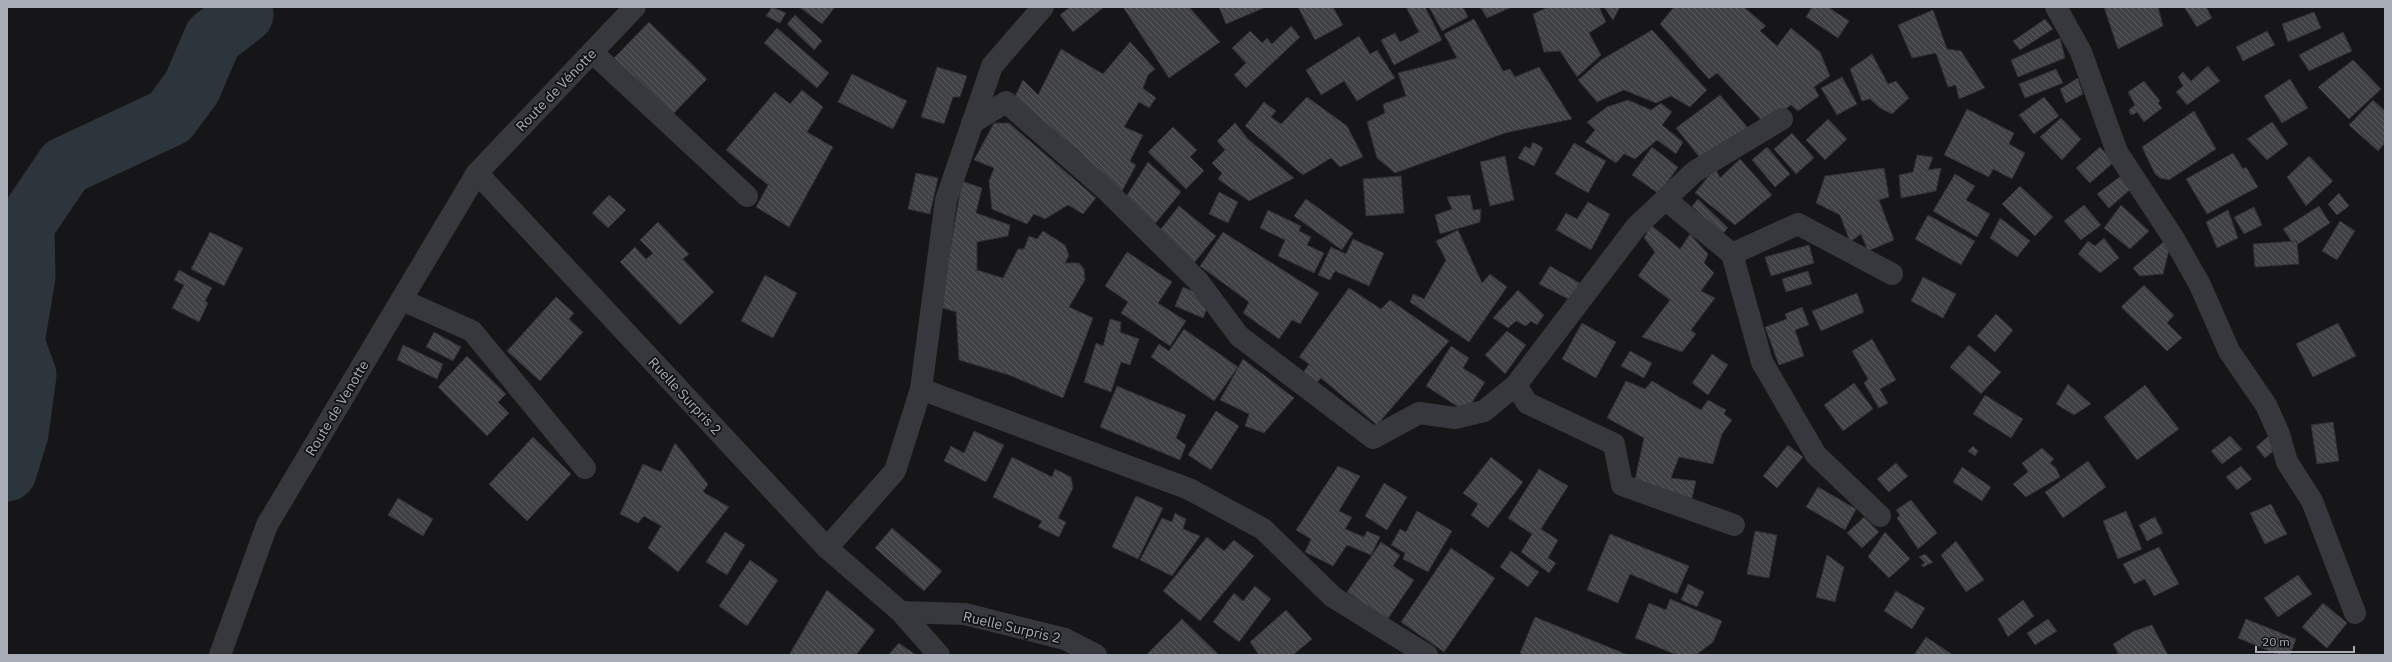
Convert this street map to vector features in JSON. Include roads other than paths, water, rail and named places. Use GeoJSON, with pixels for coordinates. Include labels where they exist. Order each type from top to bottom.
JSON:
{"type":"FeatureCollection","features":[{"type":"Feature","properties":{"kind":"street","name":"Route de Vénotte"},"geometry":{"type":"LineString","coordinates":[[477,173],[635,7]]}},
{"type":"Feature","properties":{"kind":"street"},"geometry":{"type":"LineString","coordinates":[[827,548],[895,471],[921,389],[946,200],[992,66],[1043,7]]}},
{"type":"Feature","properties":{"kind":"street"},"geometry":{"type":"LineString","coordinates":[[2056,7],[2081,52],[2117,152],[2174,238],[2200,285],[2229,351],[2266,406],[2279,434],[2286,462],[2312,501],[2355,613]]}},
{"type":"Feature","properties":{"kind":"street"},"geometry":{"type":"LineString","coordinates":[[592,52],[747,196]]}},
{"type":"Feature","properties":{"kind":"street"},"geometry":{"type":"LineString","coordinates":[[972,124],[1006,102],[1104,189],[1198,281],[1239,336],[1373,438],[1419,413],[1455,418],[1484,411],[1516,385],[1636,227],[1694,172],[1782,119]]}},
{"type":"Feature","properties":{"kind":"street","name":"Route de Venotte"},"geometry":{"type":"LineString","coordinates":[[220,655],[267,525],[477,173]]}},
{"type":"Feature","properties":{"kind":"street","name":"Ruelle Surpris 2"},"geometry":{"type":"LineString","coordinates":[[477,173],[827,548],[900,612],[939,655]]}},
{"type":"Feature","properties":{"kind":"street"},"geometry":{"type":"LineString","coordinates":[[1665,199],[1732,254],[1762,362],[1816,455],[1880,516]]}},
{"type":"Feature","properties":{"kind":"street"},"geometry":{"type":"LineString","coordinates":[[1732,254],[1798,224],[1892,274]]}},
{"type":"Feature","properties":{"kind":"street"},"geometry":{"type":"LineString","coordinates":[[402,300],[472,331],[585,468]]}},
{"type":"Feature","properties":{"kind":"street"},"geometry":{"type":"LineString","coordinates":[[1516,385],[1527,403],[1614,444],[1622,485],[1734,525]]}},
{"type":"Feature","properties":{"kind":"street"},"geometry":{"type":"LineString","coordinates":[[921,389],[1189,489],[1263,529],[1333,597],[1427,655]]}},
{"type":"Feature","properties":{"kind":"street","name":"Ruelle Surpris 2"},"geometry":{"type":"LineString","coordinates":[[900,612],[965,614],[1065,639],[1096,655]]}},
{"type":"Feature","properties":{"kind":"waterway"},"geometry":{"type":"LineString","coordinates":[[7,472],[19,433],[27,375],[15,342],[26,276],[25,225],[65,166],[170,117],[192,87],[213,38],[244,14],[242,7]]}}]}
